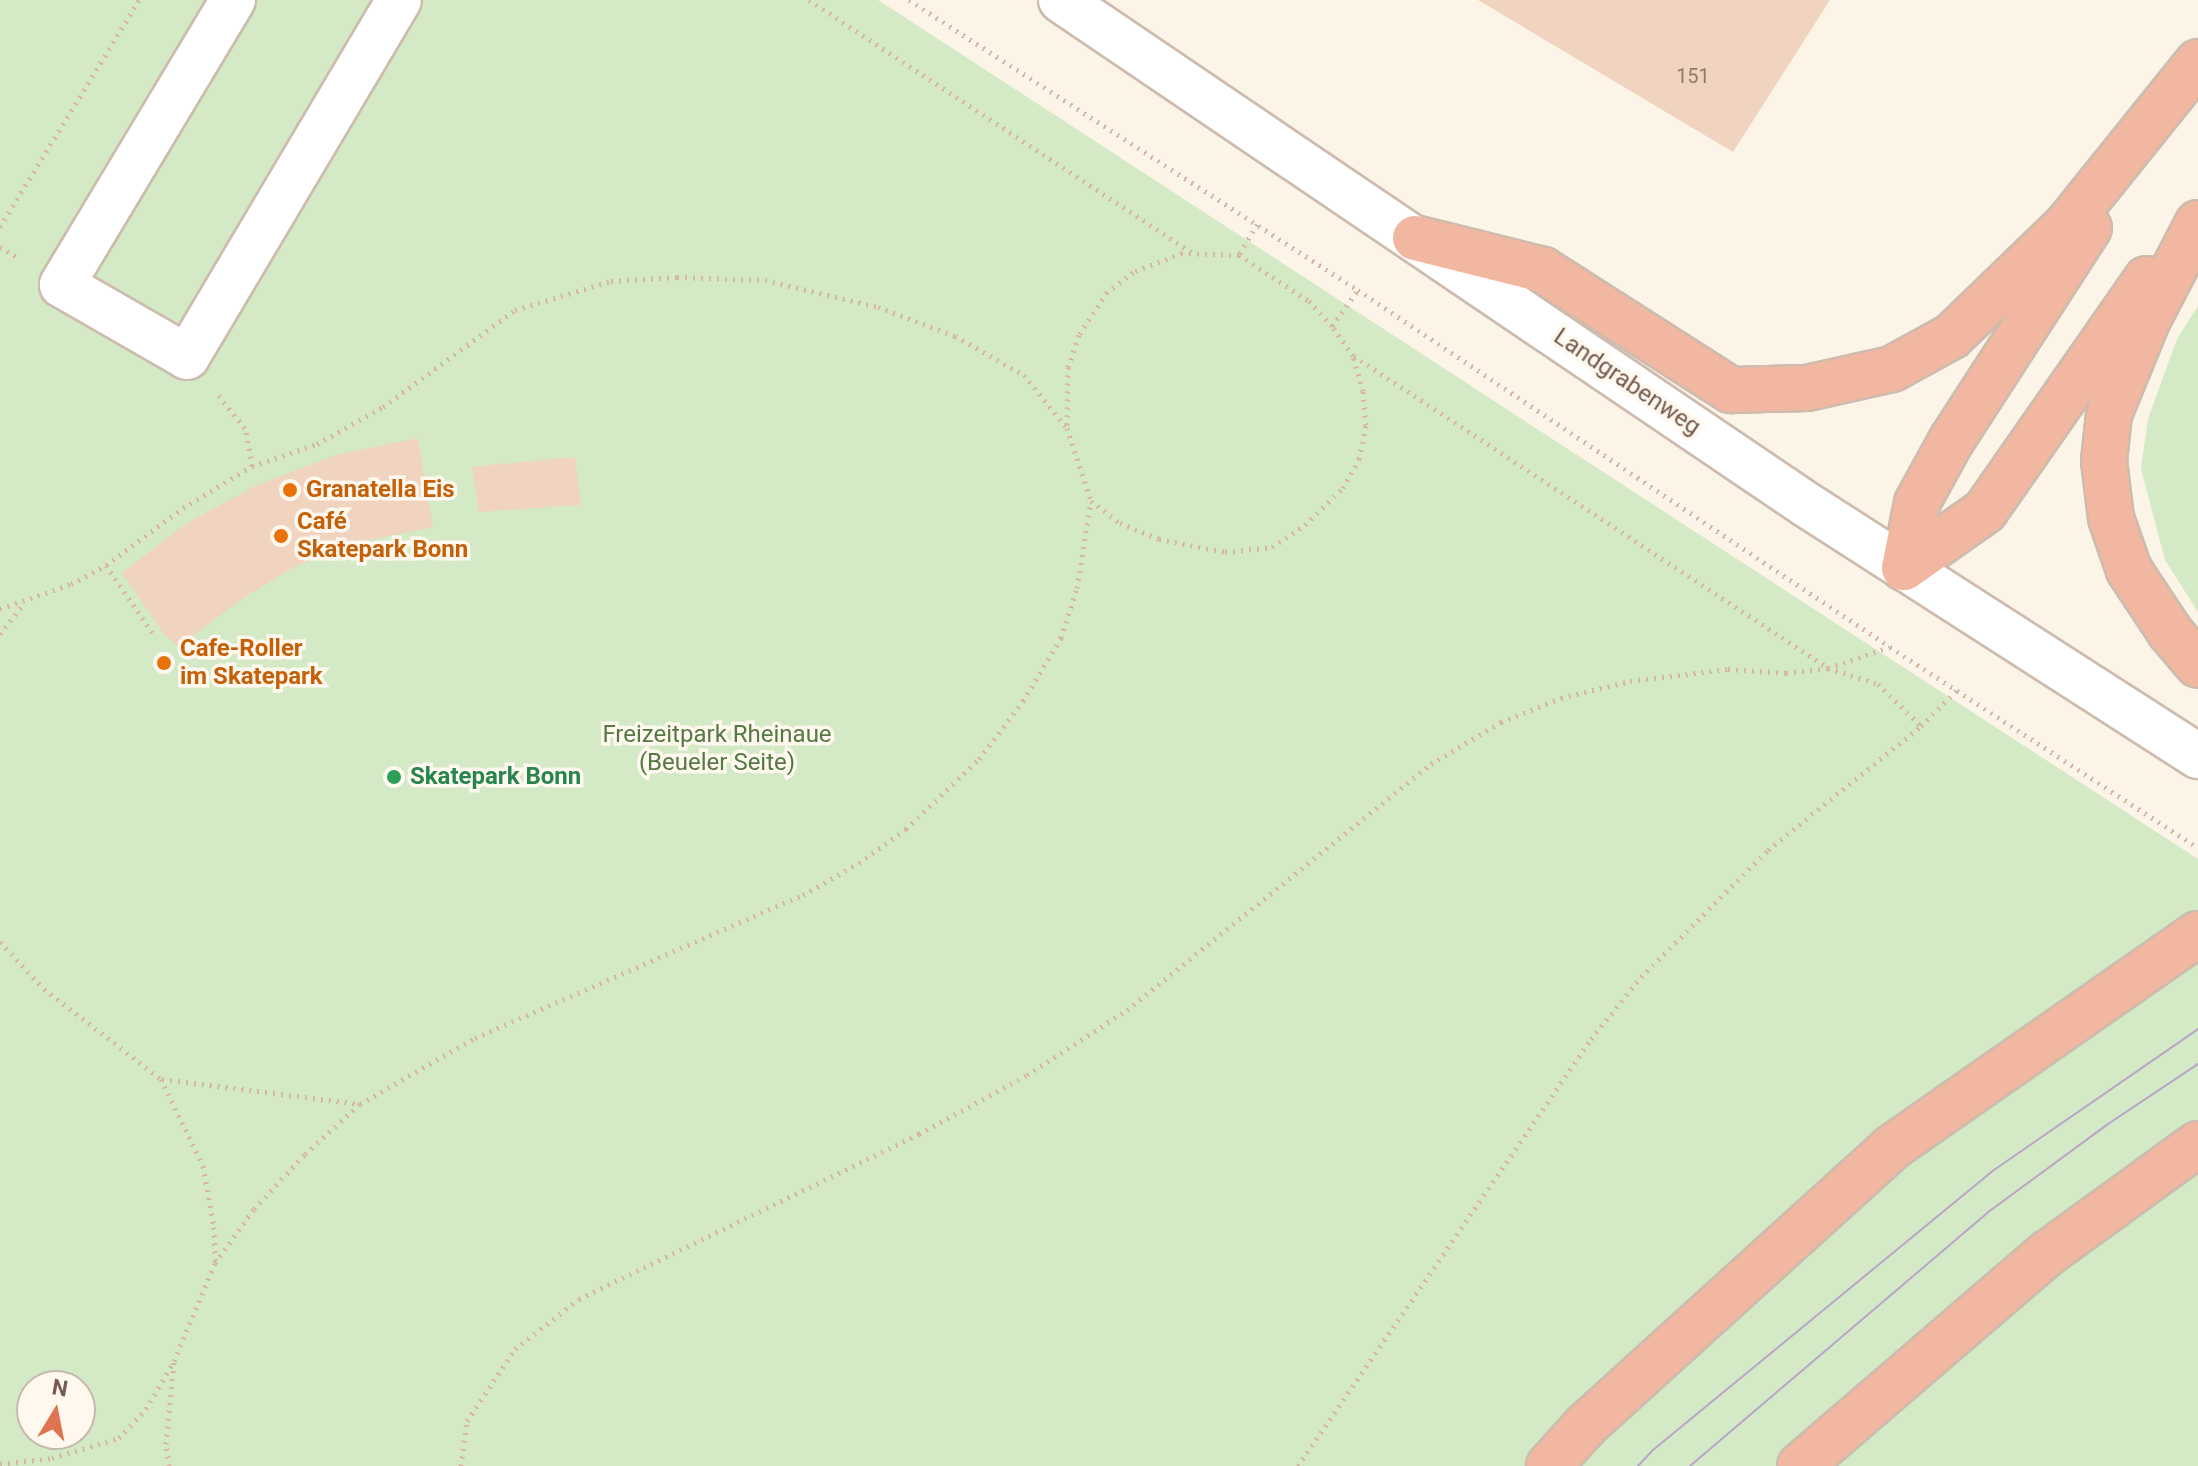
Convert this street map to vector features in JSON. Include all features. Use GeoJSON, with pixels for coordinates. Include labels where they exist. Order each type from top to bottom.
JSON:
{"type":"FeatureCollection","features":[{"type":"Feature","properties":{"kind":"highway"},"geometry":{"type":"LineString","coordinates":[[1415,238],[1543,270],[1731,390],[1807,388],[1892,369],[1952,336],[2067,225],[2198,62]]}},
{"type":"Feature","properties":{"kind":"highway"},"geometry":{"type":"LineString","coordinates":[[1904,568],[1917,503],[1951,441],[2198,62]]}},
{"type":"Feature","properties":{"kind":"highway"},"geometry":{"type":"LineString","coordinates":[[1904,568],[1985,511],[2066,391],[2198,208]]}},
{"type":"Feature","properties":{"kind":"highway"},"geometry":{"type":"LineString","coordinates":[[2198,223],[2148,319],[2109,414],[2104,461],[2111,518],[2129,570],[2170,632],[2198,665]]}},
{"type":"Feature","properties":{"kind":"highway"},"geometry":{"type":"LineString","coordinates":[[1549,1466],[1586,1425],[1891,1148],[2188,944]]}},
{"type":"Feature","properties":{"kind":"highway"},"geometry":{"type":"LineString","coordinates":[[1800,1466],[2048,1253],[2198,1144]]}},
{"type":"Feature","properties":{"kind":"street"},"geometry":{"type":"LineString","coordinates":[[233,0],[62,285],[187,357],[399,0]]}},
{"type":"Feature","properties":{"kind":"street","name":"Landgrabenweg"},"geometry":{"type":"LineString","coordinates":[[1061,0],[1904,568],[2198,756]]}},
{"type":"Feature","properties":{"kind":"path"},"geometry":{"type":"LineString","coordinates":[[0,227],[139,0]]}},
{"type":"Feature","properties":{"kind":"path"},"geometry":{"type":"LineString","coordinates":[[809,0],[1194,254]]}},
{"type":"Feature","properties":{"kind":"path"},"geometry":{"type":"LineString","coordinates":[[909,0],[1358,290],[1890,647],[2198,848]]}},
{"type":"Feature","properties":{"kind":"path"},"geometry":{"type":"LineString","coordinates":[[1239,255],[1257,224]]}},
{"type":"Feature","properties":{"kind":"path"},"geometry":{"type":"LineString","coordinates":[[0,1464],[52,1458],[119,1438],[146,1409],[174,1361],[215,1263],[254,1209],[305,1154],[360,1104],[475,1038],[803,895],[859,863],[906,829],[979,759],[1023,701],[1061,638],[1077,588],[1091,501],[1067,428],[1068,367],[1079,335],[1107,292],[1133,272],[1182,253],[1239,255],[1309,301],[1353,356],[1363,391],[1366,425],[1359,459],[1343,488],[1305,525],[1272,547],[1225,552],[1159,539],[1120,523],[1091,501]]}},
{"type":"Feature","properties":{"kind":"path"},"geometry":{"type":"LineString","coordinates":[[0,609],[25,602],[106,565],[183,508],[252,466],[317,444],[383,407],[515,310],[611,281],[677,277],[765,280],[878,307],[942,331],[1024,375],[1067,428]]}},
{"type":"Feature","properties":{"kind":"path"},"geometry":{"type":"LineString","coordinates":[[1332,326],[1358,290]]}},
{"type":"Feature","properties":{"kind":"path"},"geometry":{"type":"LineString","coordinates":[[1353,356],[1828,668],[1878,684],[1921,726]]}},
{"type":"Feature","properties":{"kind":"path"},"geometry":{"type":"LineString","coordinates":[[187,357],[245,428],[252,466]]}},
{"type":"Feature","properties":{"kind":"path"},"geometry":{"type":"LineString","coordinates":[[106,565],[156,638]]}},
{"type":"Feature","properties":{"kind":"path"},"geometry":{"type":"LineString","coordinates":[[0,634],[25,602]]}},
{"type":"Feature","properties":{"kind":"path"},"geometry":{"type":"LineString","coordinates":[[461,1466],[467,1421],[515,1349],[579,1299],[919,1134],[1027,1075],[1127,1010],[1431,764],[1501,722],[1561,698],[1630,681],[1728,669],[1786,673],[1828,668],[1890,647]]}},
{"type":"Feature","properties":{"kind":"path"},"geometry":{"type":"LineString","coordinates":[[1298,1466],[1591,1039],[1641,977],[1768,850],[1921,726],[1957,690]]}},
{"type":"Feature","properties":{"kind":"path"},"geometry":{"type":"LineString","coordinates":[[0,942],[44,989],[161,1079],[203,1166],[214,1227],[215,1263]]}},
{"type":"Feature","properties":{"kind":"path"},"geometry":{"type":"LineString","coordinates":[[161,1079],[360,1104]]}},
{"type":"Feature","properties":{"kind":"path"},"geometry":{"type":"LineString","coordinates":[[169,1466],[166,1444],[174,1361]]}},
{"type":"Feature","properties":{"kind":"green space","name":"Freizeitpark Rheinaue (Beueler Seite)"},"geometry":{"type":"Polygon","coordinates":[[[0,0],[878,0],[2198,859],[2198,1466],[0,1466],[0,0]]]}},
{"type":"Feature","properties":{"kind":"green space"},"geometry":{"type":"Polygon","coordinates":[[[2198,306],[2198,612],[2165,560],[2141,469],[2148,419],[2177,339],[2198,306]]]}},
{"type":"Feature","properties":{"kind":"building"},"geometry":{"type":"Polygon","coordinates":[[[1478,0],[1830,0],[1733,152],[1478,0]]]}},
{"type":"Feature","properties":{"kind":"building","name":"Café Skatepark Bonn"},"geometry":{"type":"Polygon","coordinates":[[[418,438],[433,527],[350,544],[296,566],[246,596],[178,647],[164,634],[122,573],[184,525],[253,487],[336,455],[418,438]]]}},
{"type":"Feature","properties":{"kind":"building"},"geometry":{"type":"Polygon","coordinates":[[[575,457],[581,505],[479,512],[472,467],[575,457]]]}},
{"type":"Feature","properties":{"kind":"tram line"},"geometry":{"type":"LineString","coordinates":[[1638,1466],[1653,1450],[1991,1172],[2198,1029]]}},
{"type":"Feature","properties":{"kind":"tram line"},"geometry":{"type":"LineString","coordinates":[[1690,1466],[1991,1210],[2108,1124],[2198,1064]]}},
{"type":"Feature","properties":{"kind":"place","name":"Granatella Eis"},"geometry":{"type":"Point","coordinates":[290,490]}},
{"type":"Feature","properties":{"kind":"place","name":"Café Skatepark Bonn"},"geometry":{"type":"Point","coordinates":[281,536]}},
{"type":"Feature","properties":{"kind":"place","name":"Cafe-Roller im Skatepark"},"geometry":{"type":"Point","coordinates":[164,663]}},
{"type":"Feature","properties":{"kind":"place","name":"Skatepark Bonn"},"geometry":{"type":"Point","coordinates":[394,777]}}]}
